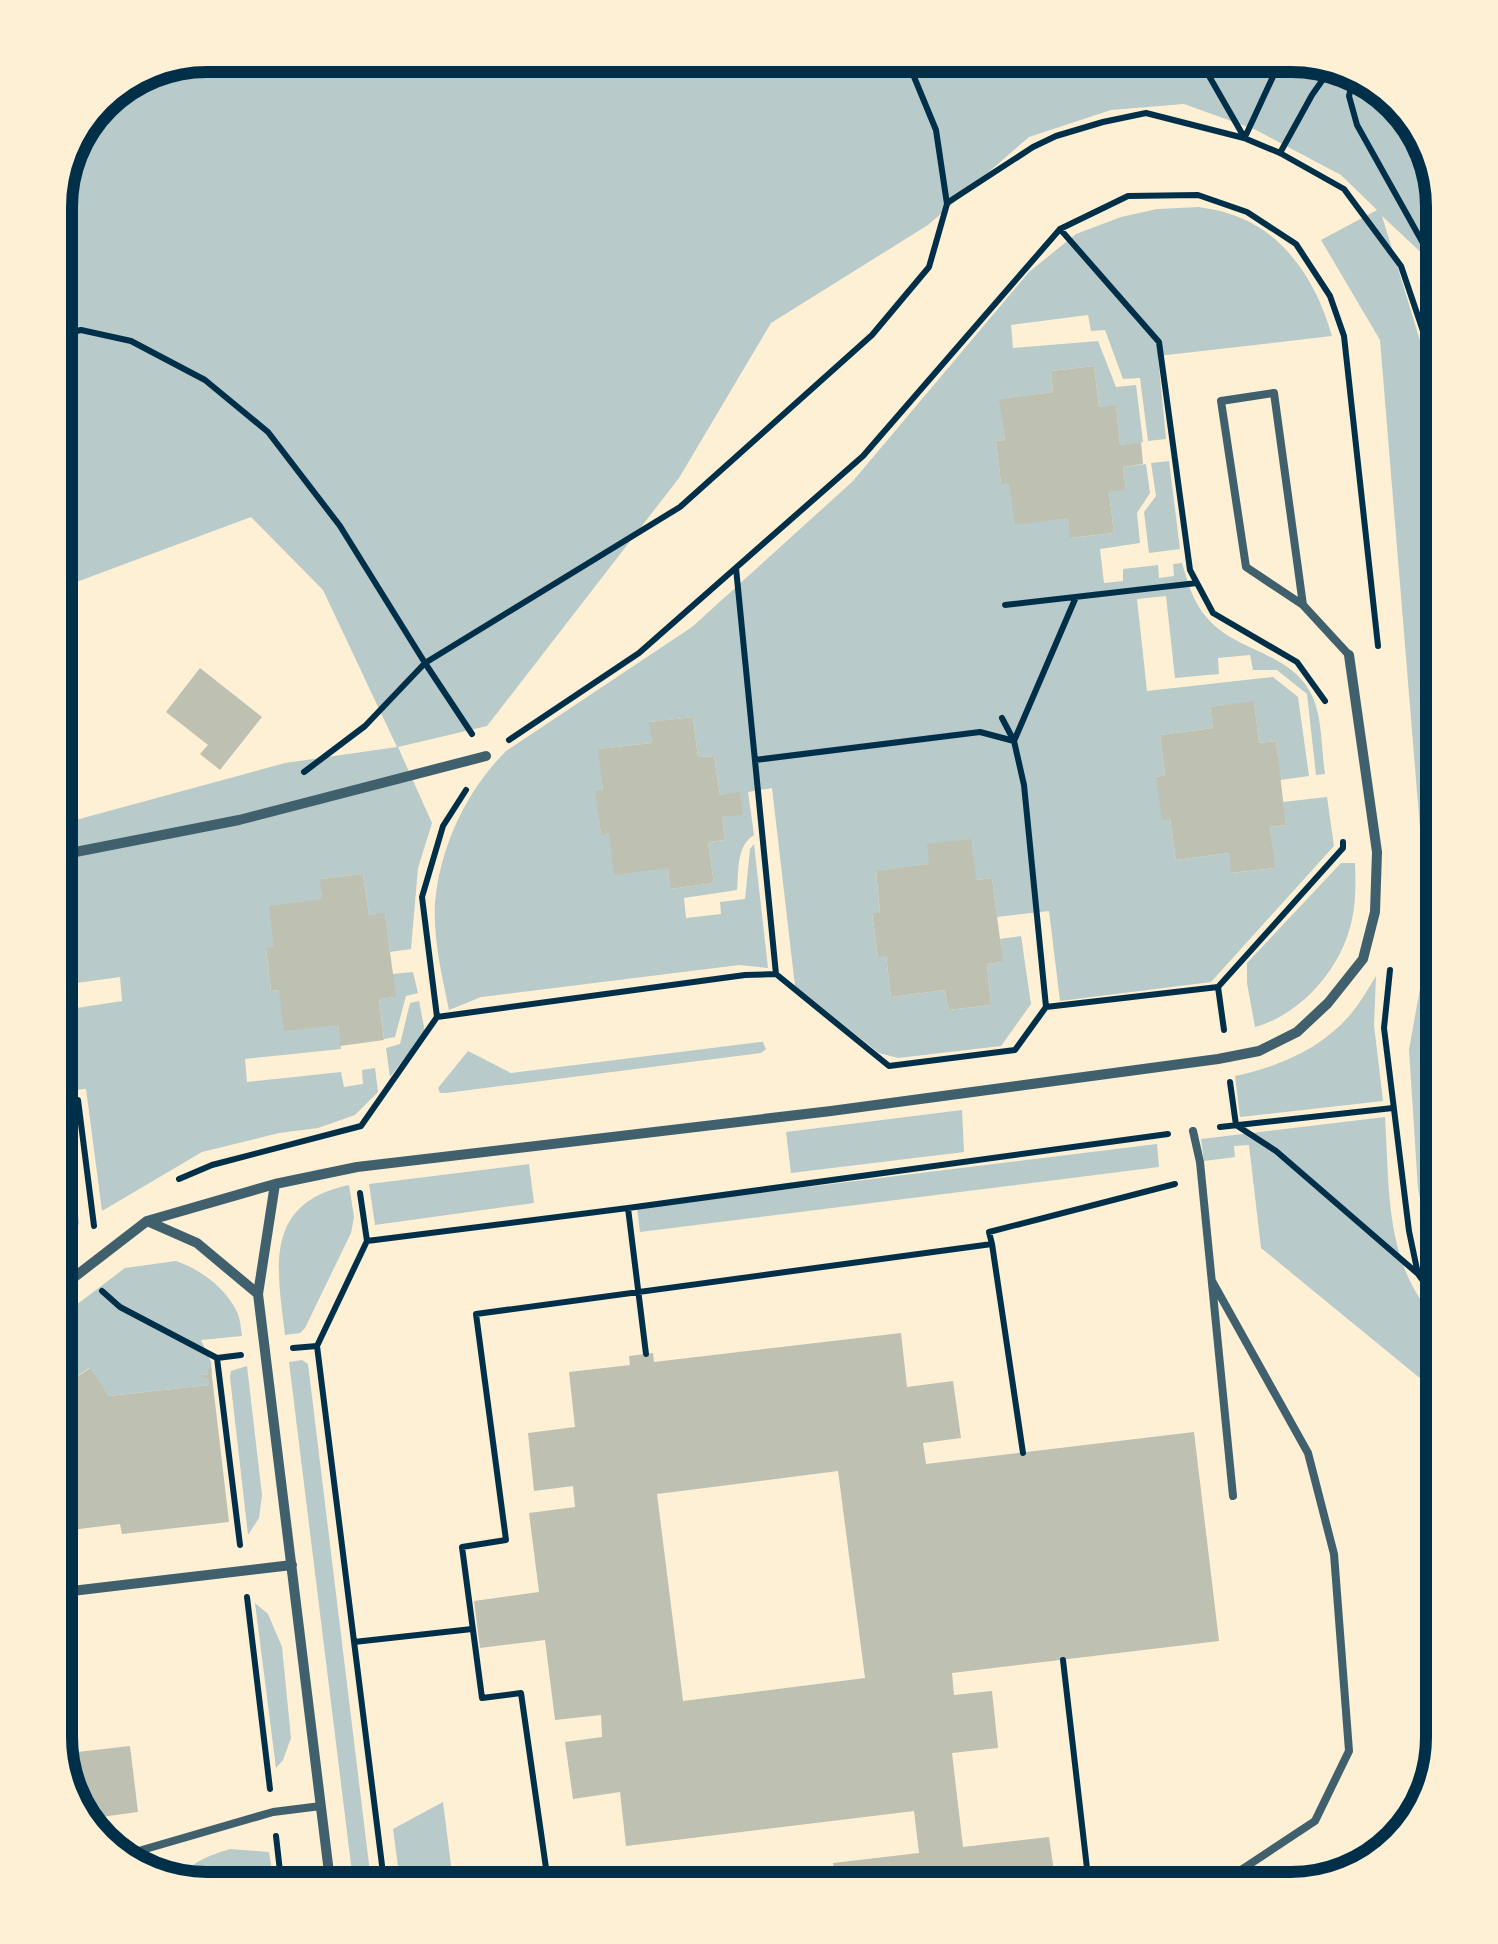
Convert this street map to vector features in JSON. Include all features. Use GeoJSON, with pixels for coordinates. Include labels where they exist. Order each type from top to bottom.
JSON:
{"type":"FeatureCollection","features":[{"type":"Feature","properties":{"kind":"street"},"geometry":{"type":"LineString","coordinates":[[72,1278],[147,1220],[275,1184],[357,1167],[832,1111],[1259,1052],[1297,1032],[1328,1004],[1363,959],[1375,912],[1377,852],[1349,654]]}},
{"type":"Feature","properties":{"kind":"street"},"geometry":{"type":"LineString","coordinates":[[73,853],[239,820],[486,756]]}},
{"type":"Feature","properties":{"kind":"street"},"geometry":{"type":"LineString","coordinates":[[275,1184],[258,1294],[329,1872]]}},
{"type":"Feature","properties":{"kind":"street"},"geometry":{"type":"LineString","coordinates":[[147,1220],[196,1243],[258,1294]]}},
{"type":"Feature","properties":{"kind":"street"},"geometry":{"type":"LineString","coordinates":[[72,1591],[292,1564]]}},
{"type":"Feature","properties":{"kind":"lane"},"geometry":{"type":"LineString","coordinates":[[1303,605],[1274,393],[1221,402],[1246,567],[1303,605],[1349,654]]}},
{"type":"Feature","properties":{"kind":"lane"},"geometry":{"type":"LineString","coordinates":[[1193,1130],[1233,1496]]}},
{"type":"Feature","properties":{"kind":"lane"},"geometry":{"type":"LineString","coordinates":[[1212,1280],[1308,1452],[1334,1554],[1350,1751],[1315,1821],[1238,1872]]}},
{"type":"Feature","properties":{"kind":"lane"},"geometry":{"type":"LineString","coordinates":[[142,1854],[142,1850],[273,1812],[321,1806]]}},
{"type":"Feature","properties":{"kind":"path"},"geometry":{"type":"LineString","coordinates":[[302,773],[365,726],[425,664],[680,507],[872,335],[929,267],[947,204],[936,130],[912,73]]}},
{"type":"Feature","properties":{"kind":"path"},"geometry":{"type":"LineString","coordinates":[[1207,73],[1244,138]]}},
{"type":"Feature","properties":{"kind":"path"},"geometry":{"type":"LineString","coordinates":[[1244,138],[1275,73]]}},
{"type":"Feature","properties":{"kind":"path"},"geometry":{"type":"LineString","coordinates":[[1280,153],[1325,77]]}},
{"type":"Feature","properties":{"kind":"path"},"geometry":{"type":"LineString","coordinates":[[1351,88],[1349,96],[1357,124],[1426,248]]}},
{"type":"Feature","properties":{"kind":"path"},"geometry":{"type":"LineString","coordinates":[[947,204],[1033,146],[1103,122],[1146,113],[1244,138],[1344,189],[1401,266],[1426,340]]}},
{"type":"Feature","properties":{"kind":"path"},"geometry":{"type":"LineString","coordinates":[[176,1180],[212,1165],[361,1126],[437,1016],[422,897],[444,826],[486,756],[639,653],[863,456],[1060,230],[1128,196],[1198,194],[1247,212],[1296,244],[1330,296],[1344,336],[1378,653]]}},
{"type":"Feature","properties":{"kind":"path"},"geometry":{"type":"LineString","coordinates":[[1060,230],[1159,342],[1190,570],[1213,613],[1297,662],[1324,698],[1326,716]]}},
{"type":"Feature","properties":{"kind":"path"},"geometry":{"type":"LineString","coordinates":[[73,332],[81,330],[130,341],[205,380],[268,432],[340,526],[486,756]]}},
{"type":"Feature","properties":{"kind":"path"},"geometry":{"type":"LineString","coordinates":[[736,568],[776,974]]}},
{"type":"Feature","properties":{"kind":"path"},"geometry":{"type":"LineString","coordinates":[[1005,605],[1197,583]]}},
{"type":"Feature","properties":{"kind":"path"},"geometry":{"type":"LineString","coordinates":[[1014,741],[1076,597]]}},
{"type":"Feature","properties":{"kind":"path"},"geometry":{"type":"LineString","coordinates":[[437,1016],[776,974],[889,1066],[1015,1050],[1046,1007],[1022,768],[1002,718]]}},
{"type":"Feature","properties":{"kind":"path"},"geometry":{"type":"LineString","coordinates":[[755,760],[980,732],[1014,741]]}},
{"type":"Feature","properties":{"kind":"path"},"geometry":{"type":"LineString","coordinates":[[1046,1007],[1218,987],[1344,848],[1341,829]]}},
{"type":"Feature","properties":{"kind":"path"},"geometry":{"type":"LineString","coordinates":[[1390,968],[1384,1028],[1392,1108],[1418,1274]]}},
{"type":"Feature","properties":{"kind":"path"},"geometry":{"type":"LineString","coordinates":[[72,1100],[78,1100],[94,1228],[110,1216]]}},
{"type":"Feature","properties":{"kind":"path"},"geometry":{"type":"LineString","coordinates":[[383,1872],[316,1346],[366,1241],[1193,1130],[1392,1108]]}},
{"type":"Feature","properties":{"kind":"path"},"geometry":{"type":"LineString","coordinates":[[1236,1125],[1276,1151],[1426,1285]]}},
{"type":"Feature","properties":{"kind":"path"},"geometry":{"type":"LineString","coordinates":[[1023,1452],[989,1232],[1201,1178]]}},
{"type":"Feature","properties":{"kind":"path"},"geometry":{"type":"LineString","coordinates":[[628,1208],[646,1354]]}},
{"type":"Feature","properties":{"kind":"path"},"geometry":{"type":"LineString","coordinates":[[547,1872],[521,1693],[482,1698],[472,1629],[462,1548],[506,1540],[476,1314],[992,1244]]}},
{"type":"Feature","properties":{"kind":"path"},"geometry":{"type":"LineString","coordinates":[[354,1642],[472,1629]]}},
{"type":"Feature","properties":{"kind":"path"},"geometry":{"type":"LineString","coordinates":[[1063,1660],[1087,1872]]}},
{"type":"Feature","properties":{"kind":"shaded area"},"geometry":{"type":"Polygon","coordinates":[[[208,72],[1299,73],[1334,80],[1358,91],[1392,119],[1415,156],[1424,190],[1426,257],[1382,216],[1426,360],[1426,901],[1380,340],[1321,240],[1377,210],[1341,175],[1256,130],[1184,104],[1111,110],[1029,137],[928,225],[771,323],[679,478],[487,726],[398,747],[432,823],[418,868],[411,949],[390,952],[385,914],[369,915],[363,874],[321,879],[322,899],[274,947],[266,949],[271,991],[279,990],[338,1025],[341,1049],[245,1059],[247,1082],[341,1072],[344,1087],[363,1084],[362,1070],[375,1068],[378,1092],[355,1115],[318,1128],[279,1133],[202,1152],[102,1211],[86,1089],[74,1090],[72,1009],[122,1001],[120,977],[72,984],[73,821],[285,763],[397,747],[323,590],[251,517],[73,583],[73,199],[77,173],[100,125],[119,106],[156,83],[208,72]]]}},
{"type":"Feature","properties":{"kind":"shaded area"},"geometry":{"type":"Polygon","coordinates":[[[1199,207],[1218,211],[1250,222],[1267,233],[1308,279],[1332,336],[1158,356],[1166,439],[1148,441],[1140,378],[1123,379],[1105,330],[1091,331],[1088,315],[1011,325],[1013,348],[1098,341],[1116,387],[1136,385],[1143,442],[1120,445],[1116,406],[1099,407],[1094,366],[1051,371],[1053,392],[1000,399],[1005,440],[996,441],[1001,483],[1009,483],[1068,518],[1071,538],[1114,533],[1109,492],[1126,489],[1123,467],[1146,464],[1150,493],[1137,513],[1140,543],[1100,549],[1104,583],[1123,581],[1123,569],[1158,565],[1159,578],[1174,576],[1173,564],[1182,563],[1195,600],[1208,619],[1232,638],[1288,667],[1314,699],[1325,774],[1316,775],[1307,694],[1277,670],[1253,670],[1250,655],[1218,658],[1219,674],[1175,678],[1166,596],[1137,599],[1147,691],[1273,677],[1298,697],[1309,776],[1280,780],[1276,741],[1259,743],[1254,702],[1210,707],[1213,728],[1160,735],[1165,775],[1156,777],[1170,819],[1176,860],[1229,853],[1232,873],[1274,868],[1270,827],[1286,825],[1283,802],[1327,797],[1334,846],[1211,982],[1060,1001],[1049,911],[997,917],[992,878],[976,880],[929,864],[876,872],[880,913],[872,914],[878,956],[886,956],[891,997],[945,990],[948,1010],[991,1005],[987,964],[1002,962],[1000,939],[1021,936],[1031,1004],[1001,1046],[898,1058],[879,1053],[795,986],[772,788],[748,792],[754,835],[741,852],[737,890],[684,898],[686,918],[721,914],[720,902],[745,899],[750,849],[754,844],[768,968],[739,965],[481,997],[449,1010],[435,930],[438,882],[457,821],[479,784],[506,751],[692,627],[853,481],[1029,272],[1076,234],[1157,209],[1199,207]],[[693,717],[650,722],[652,743],[599,749],[603,791],[596,792],[601,834],[609,833],[668,868],[670,889],[714,883],[708,842],[725,840],[722,817],[742,814],[740,793],[720,795],[714,756],[698,757],[693,717]]]}},
{"type":"Feature","properties":{"kind":"shaded area"},"geometry":{"type":"Polygon","coordinates":[[[1169,461],[1180,549],[1149,553],[1144,512],[1156,496],[1151,463],[1169,461]]]}},
{"type":"Feature","properties":{"kind":"shaded area"},"geometry":{"type":"Polygon","coordinates":[[[1341,863],[1355,863],[1353,917],[1342,949],[1324,979],[1299,1004],[1255,1027],[1247,963],[1341,863]]]}},
{"type":"Feature","properties":{"kind":"shaded area"},"geometry":{"type":"Polygon","coordinates":[[[1426,955],[1426,1225],[1418,1189],[1409,1050],[1426,955]]]}},
{"type":"Feature","properties":{"kind":"shaded area"},"geometry":{"type":"Polygon","coordinates":[[[413,972],[418,993],[406,996],[395,1037],[384,1039],[379,999],[395,997],[392,974],[413,972]]]}},
{"type":"Feature","properties":{"kind":"shaded area"},"geometry":{"type":"Polygon","coordinates":[[[1376,976],[1374,1025],[1383,1101],[1240,1117],[1235,1076],[1283,1062],[1326,1038],[1350,1015],[1376,976]]]}},
{"type":"Feature","properties":{"kind":"shaded area"},"geometry":{"type":"Polygon","coordinates":[[[419,1001],[425,1032],[390,1077],[386,1048],[400,1044],[410,1003],[419,1001]]]}},
{"type":"Feature","properties":{"kind":"shaded area"},"geometry":{"type":"Polygon","coordinates":[[[763,1042],[766,1049],[761,1053],[446,1093],[440,1093],[438,1088],[468,1051],[511,1073],[763,1042]]]}},
{"type":"Feature","properties":{"kind":"shaded area"},"geometry":{"type":"Polygon","coordinates":[[[962,1110],[964,1152],[791,1173],[786,1132],[962,1110]]]}},
{"type":"Feature","properties":{"kind":"shaded area"},"geometry":{"type":"Polygon","coordinates":[[[1385,1117],[1394,1229],[1410,1281],[1426,1306],[1426,1383],[1261,1248],[1249,1145],[1234,1146],[1235,1157],[1204,1161],[1201,1139],[1385,1117]]]}},
{"type":"Feature","properties":{"kind":"shaded area"},"geometry":{"type":"Polygon","coordinates":[[[1157,1144],[1159,1167],[640,1232],[637,1208],[1157,1144]]]}},
{"type":"Feature","properties":{"kind":"shaded area"},"geometry":{"type":"Polygon","coordinates":[[[529,1164],[534,1203],[375,1225],[369,1184],[529,1164]]]}},
{"type":"Feature","properties":{"kind":"shaded area"},"geometry":{"type":"Polygon","coordinates":[[[349,1185],[354,1217],[351,1233],[305,1328],[300,1333],[285,1335],[279,1263],[289,1223],[302,1207],[321,1194],[349,1185]]]}},
{"type":"Feature","properties":{"kind":"shaded area"},"geometry":{"type":"Polygon","coordinates":[[[72,1186],[79,1224],[72,1229],[72,1186]]]}},
{"type":"Feature","properties":{"kind":"shaded area"},"geometry":{"type":"Polygon","coordinates":[[[176,1261],[203,1274],[232,1303],[242,1336],[201,1340],[211,1362],[212,1373],[203,1375],[209,1378],[209,1385],[109,1396],[89,1368],[72,1380],[72,1308],[125,1268],[176,1261]]]}},
{"type":"Feature","properties":{"kind":"shaded area"},"geometry":{"type":"Polygon","coordinates":[[[302,1360],[308,1364],[370,1872],[352,1872],[289,1362],[302,1360]]]}},
{"type":"Feature","properties":{"kind":"shaded area"},"geometry":{"type":"Polygon","coordinates":[[[247,1366],[262,1495],[259,1518],[248,1535],[230,1377],[231,1371],[247,1366]]]}},
{"type":"Feature","properties":{"kind":"shaded area"},"geometry":{"type":"Polygon","coordinates":[[[255,1603],[268,1614],[282,1647],[291,1738],[276,1768],[255,1603]]]}},
{"type":"Feature","properties":{"kind":"shaded area"},"geometry":{"type":"Polygon","coordinates":[[[443,1802],[452,1872],[399,1872],[393,1829],[443,1802]]]}},
{"type":"Feature","properties":{"kind":"shaded area"},"geometry":{"type":"Polygon","coordinates":[[[230,1849],[269,1852],[272,1872],[189,1870],[207,1857],[230,1849]]]}},
{"type":"Feature","properties":{"kind":"building"},"geometry":{"type":"Polygon","coordinates":[[[1094,366],[1099,407],[1116,405],[1120,445],[1141,442],[1143,464],[1123,467],[1126,490],[1109,492],[1114,533],[1070,538],[1068,518],[1015,525],[1009,483],[1001,484],[996,441],[1005,440],[999,399],[1053,392],[1051,371],[1094,366]]]}},
{"type":"Feature","properties":{"kind":"building"},"geometry":{"type":"Polygon","coordinates":[[[200,668],[262,717],[220,770],[200,754],[208,745],[166,712],[200,668]]]}},
{"type":"Feature","properties":{"kind":"building"},"geometry":{"type":"Polygon","coordinates":[[[1254,701],[1259,743],[1276,741],[1286,825],[1270,827],[1275,868],[1231,873],[1229,853],[1176,860],[1170,819],[1162,820],[1156,777],[1165,775],[1160,735],[1213,728],[1210,707],[1254,701]]]}},
{"type":"Feature","properties":{"kind":"building"},"geometry":{"type":"Polygon","coordinates":[[[693,717],[698,757],[714,756],[720,795],[740,792],[743,815],[722,817],[725,840],[708,842],[714,883],[670,889],[668,868],[614,875],[609,833],[601,835],[595,791],[603,791],[598,749],[652,743],[649,722],[693,717]]]}},
{"type":"Feature","properties":{"kind":"building"},"geometry":{"type":"Polygon","coordinates":[[[971,839],[976,880],[992,878],[1003,962],[987,964],[991,1005],[948,1010],[945,990],[891,997],[886,956],[878,957],[872,913],[880,913],[876,871],[929,864],[927,844],[971,839]]]}},
{"type":"Feature","properties":{"kind":"building"},"geometry":{"type":"Polygon","coordinates":[[[363,874],[369,915],[385,913],[396,997],[379,999],[384,1040],[340,1046],[338,1025],[284,1031],[279,990],[271,991],[266,948],[274,947],[269,906],[322,899],[320,879],[363,874]]]}},
{"type":"Feature","properties":{"kind":"building"},"geometry":{"type":"Polygon","coordinates":[[[901,1333],[907,1387],[953,1381],[961,1438],[923,1443],[926,1464],[1194,1432],[1219,1641],[952,1673],[954,1695],[992,1691],[998,1748],[952,1753],[963,1847],[1049,1837],[1054,1872],[834,1872],[833,1863],[919,1853],[914,1811],[626,1846],[620,1792],[573,1799],[565,1742],[602,1737],[601,1715],[555,1720],[545,1640],[480,1648],[474,1601],[539,1592],[529,1513],[575,1507],[573,1486],[534,1491],[528,1433],[575,1427],[569,1372],[630,1365],[629,1356],[653,1353],[654,1362],[901,1333]],[[838,1471],[657,1494],[683,1701],[865,1678],[838,1471]]]}},
{"type":"Feature","properties":{"kind":"building"},"geometry":{"type":"Polygon","coordinates":[[[90,1368],[109,1396],[209,1385],[209,1378],[203,1375],[211,1368],[229,1522],[122,1534],[120,1524],[72,1530],[72,1380],[90,1368]]]}},
{"type":"Feature","properties":{"kind":"building"},"geometry":{"type":"Polygon","coordinates":[[[130,1746],[138,1812],[100,1817],[86,1796],[74,1752],[130,1746]]]}}]}
